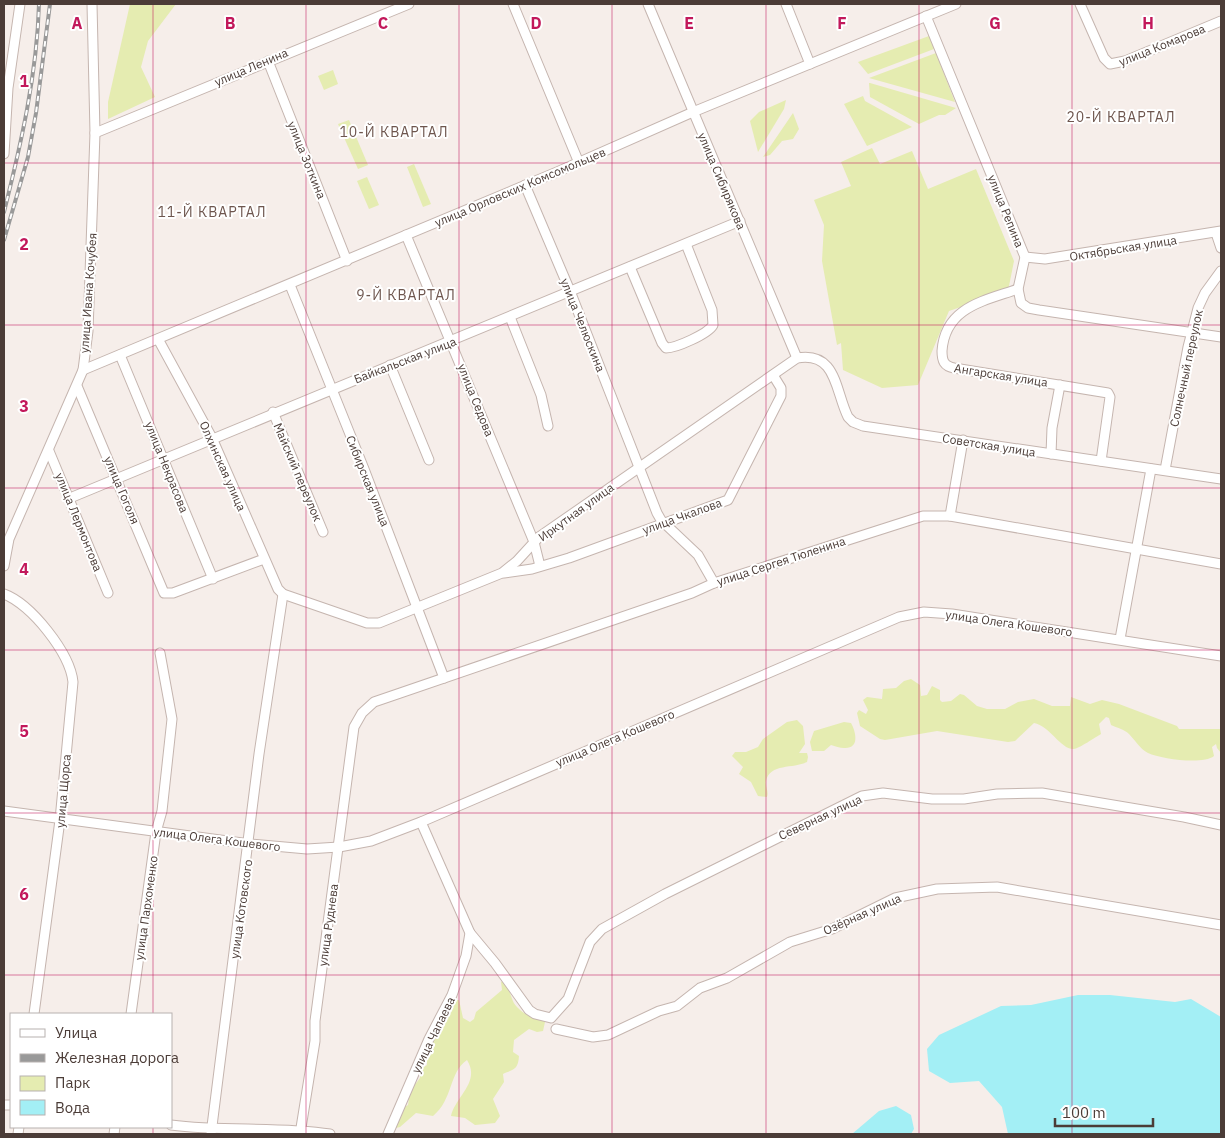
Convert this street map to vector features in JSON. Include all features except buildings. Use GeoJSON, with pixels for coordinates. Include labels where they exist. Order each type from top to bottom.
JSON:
{"type":"FeatureCollection","features":[{"type":"Feature","properties":{"kind":"street"},"geometry":{"type":"LineString","coordinates":[[4,154],[5,113],[20,4]]}},
{"type":"Feature","properties":{"kind":"street","name":"улица Ивана Кочубея"},"geometry":{"type":"LineString","coordinates":[[4,566],[10,539],[83,370],[88,331],[95,133],[92,4]]}},
{"type":"Feature","properties":{"kind":"street","name":"улица Ленина"},"geometry":{"type":"LineString","coordinates":[[95,133],[268,60],[408,4]]}},
{"type":"Feature","properties":{"kind":"street"},"geometry":{"type":"LineString","coordinates":[[513,4],[579,163]]}},
{"type":"Feature","properties":{"kind":"street","name":"улица Сибирякова"},"geometry":{"type":"LineString","coordinates":[[648,4],[797,358]]}},
{"type":"Feature","properties":{"kind":"street"},"geometry":{"type":"LineString","coordinates":[[786,4],[810,64]]}},
{"type":"Feature","properties":{"kind":"street","name":"улица Орловских Комсомольцев"},"geometry":{"type":"LineString","coordinates":[[83,370],[579,163],[693,112],[956,4]]}},
{"type":"Feature","properties":{"kind":"street","name":"улица Комарова"},"geometry":{"type":"LineString","coordinates":[[1080,4],[1104,58],[1110,64],[1125,62],[1221,21]]}},
{"type":"Feature","properties":{"kind":"street","name":"улица Репина"},"geometry":{"type":"LineString","coordinates":[[926,16],[1025,257],[1018,289]]}},
{"type":"Feature","properties":{"kind":"street"},"geometry":{"type":"LineString","coordinates":[[4,53],[14,54]]}},
{"type":"Feature","properties":{"kind":"street","name":"улица Зоткина"},"geometry":{"type":"LineString","coordinates":[[268,60],[347,260]]}},
{"type":"Feature","properties":{"kind":"street","name":"улица Челюскина"},"geometry":{"type":"LineString","coordinates":[[525,185],[570,291],[657,513],[698,555],[714,583]]}},
{"type":"Feature","properties":{"kind":"street","name":"Байкальская улица"},"geometry":{"type":"LineString","coordinates":[[70,498],[273,412],[452,342],[570,291],[740,222]]}},
{"type":"Feature","properties":{"kind":"street"},"geometry":{"type":"LineString","coordinates":[[1219,232],[1221,248]]}},
{"type":"Feature","properties":{"kind":"street","name":"Октябрьская улица"},"geometry":{"type":"LineString","coordinates":[[1025,257],[1045,259],[1219,232]]}},
{"type":"Feature","properties":{"kind":"street","name":"улица Седова"},"geometry":{"type":"LineString","coordinates":[[406,235],[534,542],[540,566]]}},
{"type":"Feature","properties":{"kind":"street"},"geometry":{"type":"LineString","coordinates":[[630,267],[662,344],[666,348],[672,348],[707,332],[713,324],[712,310],[686,244]]}},
{"type":"Feature","properties":{"kind":"street","name":"Солнечный переулок"},"geometry":{"type":"LineString","coordinates":[[1164,470],[1188,348],[1200,302],[1221,271]]}},
{"type":"Feature","properties":{"kind":"street","name":"Сибирская улица"},"geometry":{"type":"LineString","coordinates":[[290,285],[419,609],[444,678]]}},
{"type":"Feature","properties":{"kind":"street"},"geometry":{"type":"LineString","coordinates":[[1018,289],[1021,303],[1028,308],[1221,336]]}},
{"type":"Feature","properties":{"kind":"street","name":"Ангарская улица"},"geometry":{"type":"LineString","coordinates":[[1018,289],[969,306],[960,312],[946,336],[943,347],[943,362],[948,367],[1109,394],[1101,461]]}},
{"type":"Feature","properties":{"kind":"street"},"geometry":{"type":"LineString","coordinates":[[510,317],[541,395],[548,426]]}},
{"type":"Feature","properties":{"kind":"street","name":"Олхинская улица"},"geometry":{"type":"LineString","coordinates":[[158,340],[212,438],[264,559],[278,589],[283,594]]}},
{"type":"Feature","properties":{"kind":"street","name":"улица Некрасова"},"geometry":{"type":"LineString","coordinates":[[120,355],[213,579]]}},
{"type":"Feature","properties":{"kind":"street","name":"Советская улица"},"geometry":{"type":"LineString","coordinates":[[797,358],[815,357],[830,369],[846,413],[854,423],[869,428],[963,440],[1221,479]]}},
{"type":"Feature","properties":{"kind":"street","name":"Иркутная улица"},"geometry":{"type":"LineString","coordinates":[[283,594],[375,624],[419,609],[502,573],[534,542],[639,466],[797,358]]}},
{"type":"Feature","properties":{"kind":"street"},"geometry":{"type":"LineString","coordinates":[[390,365],[429,460]]}},
{"type":"Feature","properties":{"kind":"street","name":"улица Чкалова"},"geometry":{"type":"LineString","coordinates":[[502,573],[540,566],[666,523],[724,502],[731,497],[781,396],[781,388],[773,375]]}},
{"type":"Feature","properties":{"kind":"street"},"geometry":{"type":"LineString","coordinates":[[1051,454],[1052,428],[1060,385]]}},
{"type":"Feature","properties":{"kind":"street","name":"улица Гоголя"},"geometry":{"type":"LineString","coordinates":[[77,386],[165,594],[213,579]]}},
{"type":"Feature","properties":{"kind":"street","name":"Майский переулок"},"geometry":{"type":"LineString","coordinates":[[273,412],[323,532]]}},
{"type":"Feature","properties":{"kind":"street"},"geometry":{"type":"LineString","coordinates":[[950,516],[963,440]]}},
{"type":"Feature","properties":{"kind":"street","name":"улица Лермонтова"},"geometry":{"type":"LineString","coordinates":[[49,451],[108,593]]}},
{"type":"Feature","properties":{"kind":"street"},"geometry":{"type":"LineString","coordinates":[[1120,639],[1151,469]]}},
{"type":"Feature","properties":{"kind":"street","name":"улица Сергея Тюленина"},"geometry":{"type":"LineString","coordinates":[[359,717],[374,702],[683,596],[714,583],[912,518],[928,515],[950,516],[1221,564]]}},
{"type":"Feature","properties":{"kind":"street"},"geometry":{"type":"LineString","coordinates":[[213,579],[264,559]]}},
{"type":"Feature","properties":{"kind":"street","name":"улица Щорса"},"geometry":{"type":"LineString","coordinates":[[4,594],[24,606],[66,657],[72,670],[73,689],[60,820],[34,1013]]}},
{"type":"Feature","properties":{"kind":"street","name":"улица Котовского"},"geometry":{"type":"LineString","coordinates":[[212,1131],[250,844],[259,754],[283,594]]}},
{"type":"Feature","properties":{"kind":"street","name":"улица Олега Кошевого"},"geometry":{"type":"LineString","coordinates":[[4,811],[250,844],[307,849],[339,847],[380,839],[746,681],[909,614],[930,612],[952,614],[1221,656]]}},
{"type":"Feature","properties":{"kind":"street","name":"улица Пархоменко"},"geometry":{"type":"LineString","coordinates":[[131,1013],[156,832],[162,811],[172,719],[160,653]]}},
{"type":"Feature","properties":{"kind":"street","name":"улица Руднева"},"geometry":{"type":"LineString","coordinates":[[300,1132],[315,1041],[353,734],[359,717]]}},
{"type":"Feature","properties":{"kind":"street","name":"Северная улица"},"geometry":{"type":"LineString","coordinates":[[470,933],[495,962],[529,1010],[535,1014],[552,1018],[568,999],[590,942],[602,929],[665,894],[862,796],[883,793],[932,799],[964,799],[997,794],[1042,793],[1171,814],[1221,825]]}},
{"type":"Feature","properties":{"kind":"street"},"geometry":{"type":"LineString","coordinates":[[421,822],[470,933]]}},
{"type":"Feature","properties":{"kind":"street","name":"Озёрная улица"},"geometry":{"type":"LineString","coordinates":[[556,1029],[593,1037],[608,1036],[659,1011],[677,1006],[700,988],[727,978],[790,942],[832,929],[883,902],[915,892],[967,886],[997,886],[1221,925]]}},
{"type":"Feature","properties":{"kind":"street","name":"улица Чапаева"},"geometry":{"type":"LineString","coordinates":[[388,1134],[427,1044],[452,995],[466,956],[470,933]]}},
{"type":"Feature","properties":{"kind":"street"},"geometry":{"type":"LineString","coordinates":[[172,1125],[212,1131],[330,1134]]}},
{"type":"Feature","properties":{"kind":"green space"},"geometry":{"type":"Polygon","coordinates":[[[130,4],[176,4],[148,41],[141,67],[155,97],[108,119],[108,102],[130,4]]]}},
{"type":"Feature","properties":{"kind":"green space"},"geometry":{"type":"Polygon","coordinates":[[[929,36],[934,49],[868,74],[858,62],[929,36]]]}},
{"type":"Feature","properties":{"kind":"green space"},"geometry":{"type":"Polygon","coordinates":[[[936,53],[955,102],[869,78],[936,53]]]}},
{"type":"Feature","properties":{"kind":"green space"},"geometry":{"type":"Polygon","coordinates":[[[333,70],[338,84],[324,90],[318,76],[333,70]]]}},
{"type":"Feature","properties":{"kind":"green space"},"geometry":{"type":"Polygon","coordinates":[[[869,83],[956,108],[945,115],[939,115],[919,124],[870,97],[869,83]]]}},
{"type":"Feature","properties":{"kind":"green space"},"geometry":{"type":"Polygon","coordinates":[[[863,96],[865,101],[912,127],[867,146],[844,104],[863,96]]]}},
{"type":"Feature","properties":{"kind":"green space"},"geometry":{"type":"Polygon","coordinates":[[[786,100],[784,109],[758,152],[750,121],[759,112],[786,100]]]}},
{"type":"Feature","properties":{"kind":"green space"},"geometry":{"type":"Polygon","coordinates":[[[793,113],[799,129],[793,139],[782,141],[770,155],[763,157],[793,113]]]}},
{"type":"Feature","properties":{"kind":"green space"},"geometry":{"type":"Polygon","coordinates":[[[349,120],[368,165],[358,169],[338,124],[349,120]]]}},
{"type":"Feature","properties":{"kind":"green space"},"geometry":{"type":"Polygon","coordinates":[[[872,148],[880,164],[912,151],[928,189],[976,169],[1014,261],[1008,291],[949,311],[918,385],[882,388],[843,370],[841,343],[837,345],[822,261],[824,225],[814,200],[851,186],[841,162],[872,148]]]}},
{"type":"Feature","properties":{"kind":"green space"},"geometry":{"type":"Polygon","coordinates":[[[414,164],[431,204],[423,207],[407,167],[414,164]]]}},
{"type":"Feature","properties":{"kind":"green space"},"geometry":{"type":"Polygon","coordinates":[[[367,177],[379,205],[369,209],[357,181],[367,177]]]}},
{"type":"Feature","properties":{"kind":"green space"},"geometry":{"type":"Polygon","coordinates":[[[911,679],[920,685],[921,696],[927,695],[932,686],[940,690],[940,700],[942,702],[951,701],[960,694],[977,706],[987,709],[1005,709],[1018,702],[1034,699],[1052,706],[1070,706],[1071,697],[1090,704],[1102,700],[1119,704],[1177,726],[1179,729],[1221,729],[1221,753],[1216,744],[1212,747],[1214,756],[1209,759],[1192,761],[1154,755],[1142,749],[1127,732],[1111,725],[1109,718],[1106,717],[1099,724],[1101,734],[1074,749],[1065,746],[1045,728],[1034,723],[1015,741],[1008,742],[937,731],[885,740],[880,739],[860,726],[857,713],[859,710],[866,714],[868,710],[863,700],[867,697],[882,699],[883,689],[896,688],[904,681],[911,679]]]}},
{"type":"Feature","properties":{"kind":"green space"},"geometry":{"type":"Polygon","coordinates":[[[797,720],[803,726],[805,744],[799,753],[807,753],[807,762],[772,771],[766,781],[767,797],[758,796],[751,782],[739,774],[743,767],[732,756],[735,752],[746,752],[758,747],[763,739],[787,722],[797,720]]]}},
{"type":"Feature","properties":{"kind":"green space"},"geometry":{"type":"Polygon","coordinates":[[[844,722],[851,723],[853,727],[855,743],[853,746],[844,748],[831,745],[824,751],[812,751],[810,742],[814,731],[844,722]]]}},
{"type":"Feature","properties":{"kind":"green space"},"geometry":{"type":"Polygon","coordinates":[[[503,981],[508,987],[513,1001],[521,1011],[545,1022],[543,1031],[537,1032],[529,1029],[514,1040],[513,1052],[519,1056],[518,1064],[515,1068],[503,1074],[504,1082],[493,1099],[500,1116],[495,1123],[475,1125],[465,1118],[451,1116],[453,1109],[466,1089],[471,1075],[467,1060],[461,1065],[444,1102],[433,1116],[416,1113],[400,1127],[396,1128],[400,1110],[408,1105],[410,1091],[420,1078],[420,1069],[427,1065],[429,1051],[441,1023],[454,1000],[459,1000],[463,1018],[470,1022],[474,1019],[476,1012],[502,990],[501,982],[503,981]]]}},
{"type":"Feature","properties":{"kind":"water"},"geometry":{"type":"Polygon","coordinates":[[[1078,995],[1110,995],[1175,1002],[1191,999],[1221,1017],[1221,1134],[1008,1134],[1002,1107],[979,1081],[950,1083],[929,1071],[927,1049],[939,1035],[1001,1006],[1031,1005],[1078,995]]]}},
{"type":"Feature","properties":{"kind":"water"},"geometry":{"type":"Polygon","coordinates":[[[896,1106],[911,1115],[914,1129],[911,1134],[852,1134],[879,1111],[896,1106]]]}},
{"type":"Feature","properties":{"kind":"railway"},"geometry":{"type":"LineString","coordinates":[[4,212],[32,83],[39,4]]}},
{"type":"Feature","properties":{"kind":"railway"},"geometry":{"type":"LineString","coordinates":[[4,240],[28,157],[36,113],[50,4]]}},
{"type":"Feature","properties":{"kind":"district","name":"20-Й КВАРТАЛ"},"geometry":{"type":"Point","coordinates":[1121,117]}},
{"type":"Feature","properties":{"kind":"district","name":"10-Й КВАРТАЛ"},"geometry":{"type":"Point","coordinates":[394,132]}},
{"type":"Feature","properties":{"kind":"district","name":"11-Й КВАРТАЛ"},"geometry":{"type":"Point","coordinates":[212,212]}},
{"type":"Feature","properties":{"kind":"district","name":"9-Й КВАРТАЛ"},"geometry":{"type":"Point","coordinates":[406,295]}}]}
